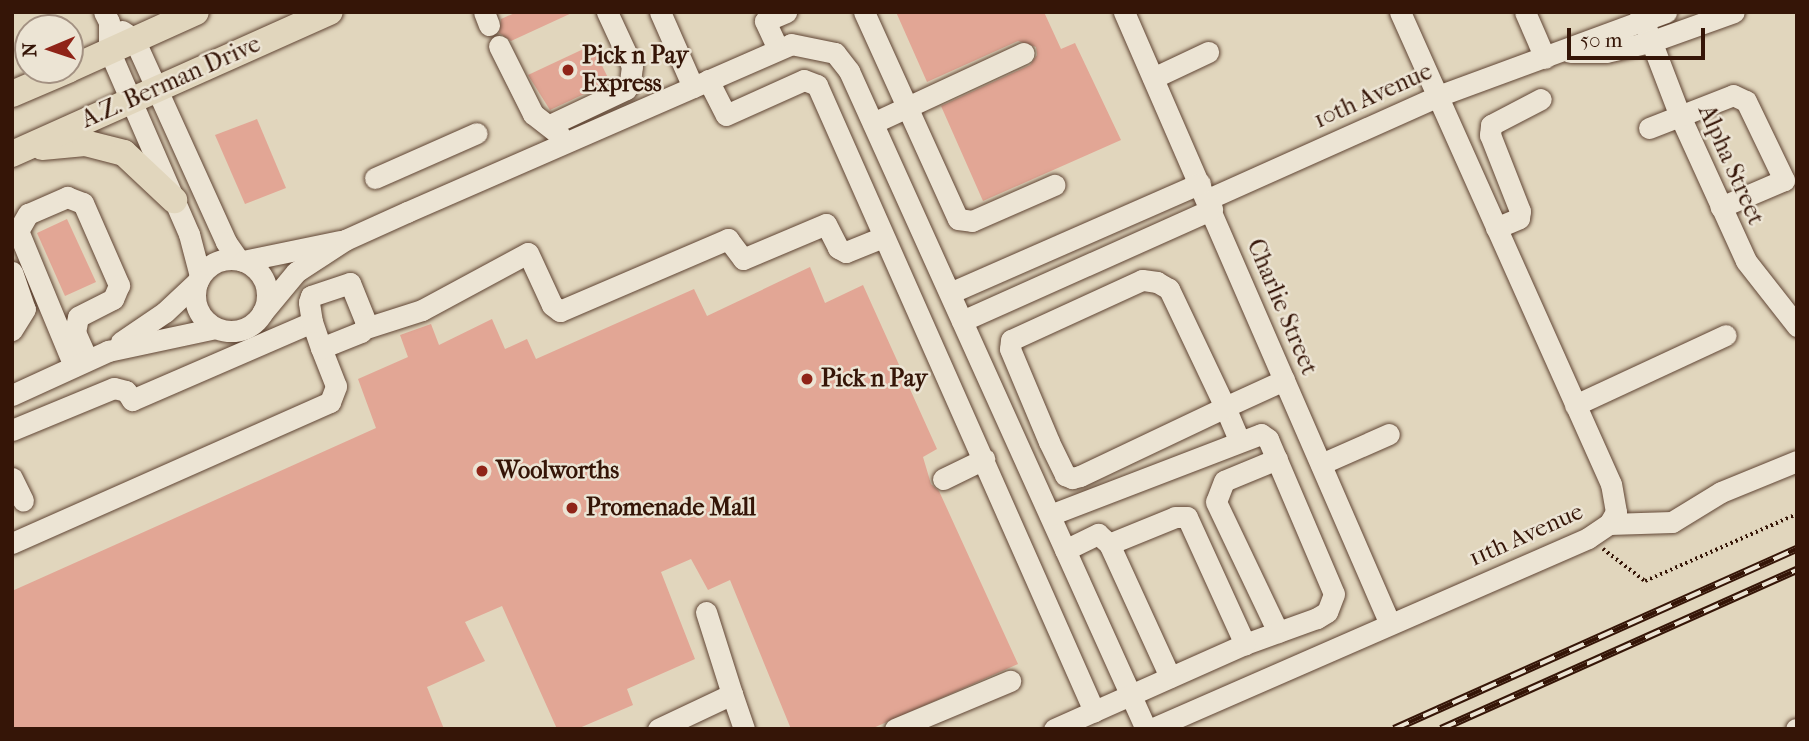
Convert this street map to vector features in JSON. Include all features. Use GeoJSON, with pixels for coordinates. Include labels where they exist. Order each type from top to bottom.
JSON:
{"type":"FeatureCollection","features":[{"type":"Feature","properties":{"kind":"main road"},"geometry":{"type":"LineString","coordinates":[[84,62],[196,12]]}},
{"type":"Feature","properties":{"kind":"main road","name":"A.Z. Berman Drive"},"geometry":{"type":"LineString","coordinates":[[16,152],[330,12]]}},
{"type":"Feature","properties":{"kind":"main road"},"geometry":{"type":"LineString","coordinates":[[12,94],[36,84]]}},
{"type":"Feature","properties":{"kind":"main road"},"geometry":{"type":"LineString","coordinates":[[16,152],[85,143],[106,147],[124,153],[174,200]]}},
{"type":"Feature","properties":{"kind":"street"},"geometry":{"type":"LineString","coordinates":[[552,124],[626,89],[630,82],[632,66],[607,12]]}},
{"type":"Feature","properties":{"kind":"street"},"geometry":{"type":"LineString","coordinates":[[660,12],[701,84],[726,115],[804,80],[817,85],[1094,711]]}},
{"type":"Feature","properties":{"kind":"street"},"geometry":{"type":"LineString","coordinates":[[778,49],[765,21],[786,12]]}},
{"type":"Feature","properties":{"kind":"street"},"geometry":{"type":"LineString","coordinates":[[864,12],[958,219],[972,221],[1054,185]]}},
{"type":"Feature","properties":{"kind":"street","name":"Charlie Street"},"geometry":{"type":"LineString","coordinates":[[1124,12],[1390,624]]}},
{"type":"Feature","properties":{"kind":"street","name":"11th Avenue"},"geometry":{"type":"LineString","coordinates":[[1148,729],[1588,538],[1609,524],[1616,512],[1615,496],[1400,12]]}},
{"type":"Feature","properties":{"kind":"street"},"geometry":{"type":"LineString","coordinates":[[1525,12],[1555,55]]}},
{"type":"Feature","properties":{"kind":"street","name":"10th Avenue"},"geometry":{"type":"LineString","coordinates":[[950,293],[1206,197],[1438,96],[1555,55],[1641,16],[1666,12]]}},
{"type":"Feature","properties":{"kind":"street","name":"10th Avenue"},"geometry":{"type":"LineString","coordinates":[[1555,55],[1606,52],[1650,42],[1734,12]]}},
{"type":"Feature","properties":{"kind":"street","name":"Alpha Street"},"geometry":{"type":"LineString","coordinates":[[1641,16],[1680,116],[1746,261],[1797,326]]}},
{"type":"Feature","properties":{"kind":"street"},"geometry":{"type":"LineString","coordinates":[[106,17],[134,39],[222,236],[240,260],[254,267],[266,289],[262,313]]}},
{"type":"Feature","properties":{"kind":"street"},"geometry":{"type":"LineString","coordinates":[[106,17],[109,50],[195,248],[200,313],[215,327]]}},
{"type":"Feature","properties":{"kind":"street"},"geometry":{"type":"LineString","coordinates":[[108,351],[215,327],[246,327],[262,313],[296,272],[345,240],[778,49],[802,44],[835,53],[849,71],[1148,729]]}},
{"type":"Feature","properties":{"kind":"street"},"geometry":{"type":"LineString","coordinates":[[501,51],[533,114],[552,124],[564,145]]}},
{"type":"Feature","properties":{"kind":"street"},"geometry":{"type":"LineString","coordinates":[[1153,78],[1208,52]]}},
{"type":"Feature","properties":{"kind":"street"},"geometry":{"type":"LineString","coordinates":[[873,123],[1024,53]]}},
{"type":"Feature","properties":{"kind":"street"},"geometry":{"type":"LineString","coordinates":[[1649,128],[1733,95],[1752,107],[1790,183],[1721,207]]}},
{"type":"Feature","properties":{"kind":"street"},"geometry":{"type":"LineString","coordinates":[[1496,228],[1519,218],[1520,211],[1490,135],[1491,125],[1541,99]]}},
{"type":"Feature","properties":{"kind":"street"},"geometry":{"type":"LineString","coordinates":[[375,178],[477,133]]}},
{"type":"Feature","properties":{"kind":"street"},"geometry":{"type":"LineString","coordinates":[[72,197],[83,203],[119,285],[113,299],[78,317],[75,332],[81,363],[18,231],[28,214],[72,197]]}},
{"type":"Feature","properties":{"kind":"street","name":"10th Avenue"},"geometry":{"type":"LineString","coordinates":[[962,321],[1206,197]]}},
{"type":"Feature","properties":{"kind":"street"},"geometry":{"type":"LineString","coordinates":[[321,348],[366,328],[422,310],[528,253],[552,305],[560,311],[728,239],[743,259],[826,224],[838,248],[846,252],[883,237]]}},
{"type":"Feature","properties":{"kind":"street"},"geometry":{"type":"LineString","coordinates":[[12,394],[108,351],[165,312],[216,262],[345,240]]}},
{"type":"Feature","properties":{"kind":"street"},"geometry":{"type":"LineString","coordinates":[[321,257],[335,287]]}},
{"type":"Feature","properties":{"kind":"street"},"geometry":{"type":"LineString","coordinates":[[12,272],[24,309],[12,330]]}},
{"type":"Feature","properties":{"kind":"street"},"geometry":{"type":"LineString","coordinates":[[1239,440],[1225,407],[1168,289],[1150,280],[1019,334],[1009,345],[1049,442],[1068,477],[1080,476],[1225,407],[1284,380]]}},
{"type":"Feature","properties":{"kind":"street"},"geometry":{"type":"LineString","coordinates":[[13,541],[331,402],[336,386],[312,322],[310,298],[346,282],[355,287],[368,320],[366,328]]}},
{"type":"Feature","properties":{"kind":"street"},"geometry":{"type":"LineString","coordinates":[[12,430],[114,388],[126,391],[132,400],[312,322]]}},
{"type":"Feature","properties":{"kind":"street"},"geometry":{"type":"LineString","coordinates":[[1575,405],[1726,335]]}},
{"type":"Feature","properties":{"kind":"street"},"geometry":{"type":"LineString","coordinates":[[962,408],[994,393]]}},
{"type":"Feature","properties":{"kind":"street"},"geometry":{"type":"LineString","coordinates":[[1321,464],[1389,434]]}},
{"type":"Feature","properties":{"kind":"street"},"geometry":{"type":"LineString","coordinates":[[1050,515],[1239,440],[1265,435],[1334,594],[1327,612],[1245,644],[1055,729]]}},
{"type":"Feature","properties":{"kind":"street"},"geometry":{"type":"LineString","coordinates":[[943,479],[984,459]]}},
{"type":"Feature","properties":{"kind":"street"},"geometry":{"type":"LineString","coordinates":[[1277,459],[1224,481],[1216,502],[1278,632]]}},
{"type":"Feature","properties":{"kind":"street"},"geometry":{"type":"LineString","coordinates":[[1609,524],[1672,523],[1721,492],[1797,461]]}},
{"type":"Feature","properties":{"kind":"street"},"geometry":{"type":"LineString","coordinates":[[12,478],[23,501]]}},
{"type":"Feature","properties":{"kind":"street"},"geometry":{"type":"LineString","coordinates":[[1109,544],[1175,517],[1187,517],[1245,644]]}},
{"type":"Feature","properties":{"kind":"street"},"geometry":{"type":"LineString","coordinates":[[1065,550],[1098,534],[1109,544],[1170,677]]}},
{"type":"Feature","properties":{"kind":"street"},"geometry":{"type":"LineString","coordinates":[[706,612],[744,729]]}},
{"type":"Feature","properties":{"kind":"street"},"geometry":{"type":"LineString","coordinates":[[895,729],[1010,681]]}},
{"type":"Feature","properties":{"kind":"street"},"geometry":{"type":"LineString","coordinates":[[658,729],[732,694]]}},
{"type":"Feature","properties":{"kind":"path"},"geometry":{"type":"LineString","coordinates":[[1588,538],[1645,581],[1797,514]]}},
{"type":"Feature","properties":{"kind":"building"},"geometry":{"type":"Polygon","coordinates":[[[517,12],[574,12],[511,41],[499,33],[501,19],[517,12]]]}},
{"type":"Feature","properties":{"kind":"building"},"geometry":{"type":"Polygon","coordinates":[[[896,12],[1044,12],[1061,49],[1075,43],[1121,140],[983,201],[941,106],[1030,65],[1037,55],[1036,47],[1018,41],[927,82],[896,12]]]}},
{"type":"Feature","properties":{"kind":"building"},"geometry":{"type":"Polygon","coordinates":[[[592,45],[610,82],[550,110],[528,75],[592,45]]]}},
{"type":"Feature","properties":{"kind":"building"},"geometry":{"type":"Polygon","coordinates":[[[257,119],[286,188],[245,204],[215,135],[257,119]]]}},
{"type":"Feature","properties":{"kind":"building"},"geometry":{"type":"Polygon","coordinates":[[[67,219],[96,282],[65,296],[37,233],[67,219]]]}},
{"type":"Feature","properties":{"kind":"building","name":"Promenade Mall"},"geometry":{"type":"Polygon","coordinates":[[[810,267],[825,303],[863,285],[937,449],[923,457],[931,484],[939,491],[1018,664],[871,729],[791,729],[730,580],[708,590],[691,559],[661,572],[695,659],[627,689],[633,705],[577,729],[557,729],[502,606],[465,622],[485,661],[427,687],[444,729],[12,729],[12,591],[376,428],[358,379],[408,357],[400,335],[431,324],[439,345],[492,319],[505,349],[527,339],[536,359],[694,289],[707,316],[810,267]]]}},
{"type":"Feature","properties":{"kind":"railway"},"geometry":{"type":"LineString","coordinates":[[1394,729],[1797,549]]}},
{"type":"Feature","properties":{"kind":"railway"},"geometry":{"type":"LineString","coordinates":[[1441,729],[1797,570]]}},
{"type":"Feature","properties":{"kind":"place","name":"Pick n Pay Express"},"geometry":{"type":"Point","coordinates":[568,70]}},
{"type":"Feature","properties":{"kind":"place","name":"Pick n Pay"},"geometry":{"type":"Point","coordinates":[807,379]}},
{"type":"Feature","properties":{"kind":"place","name":"Woolworths"},"geometry":{"type":"Point","coordinates":[482,471]}},
{"type":"Feature","properties":{"kind":"place","name":"Promenade Mall"},"geometry":{"type":"Point","coordinates":[572,508]}}]}
